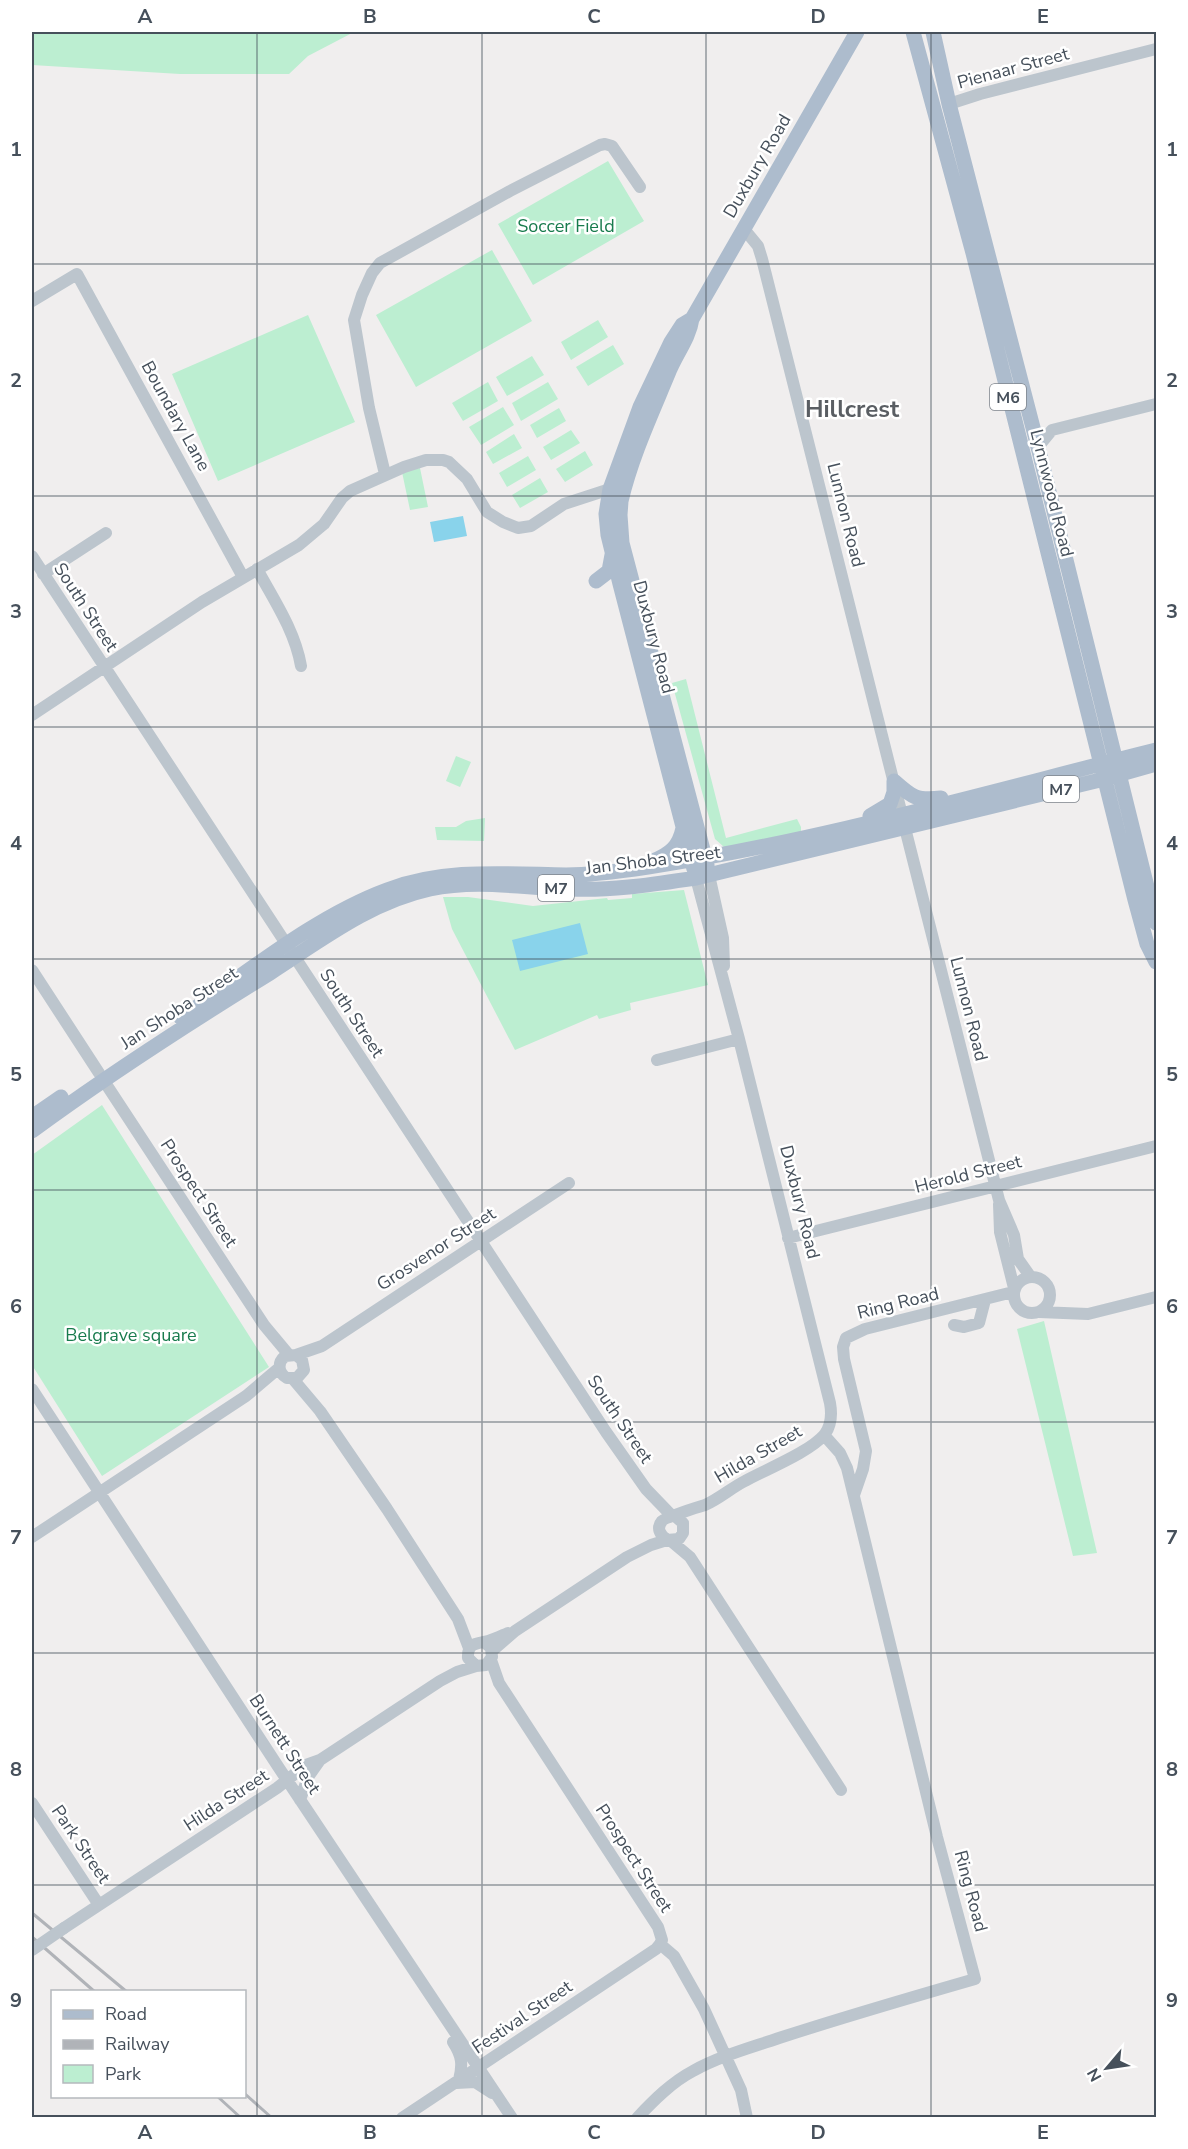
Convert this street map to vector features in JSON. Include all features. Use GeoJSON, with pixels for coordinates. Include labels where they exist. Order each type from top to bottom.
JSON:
{"type":"FeatureCollection","features":[{"type":"Feature","properties":{"kind":"main road","name":"Duxbury Road"},"geometry":{"type":"LineString","coordinates":[[703,877],[620,531],[623,492],[652,411],[688,333],[692,319],[856,32]]}},
{"type":"Feature","properties":{"kind":"main road","name":"Lynnwood Road"},"geometry":{"type":"LineString","coordinates":[[913,32],[973,253],[1147,944],[1156,962]]}},
{"type":"Feature","properties":{"kind":"main road","name":"Lynnwood Road"},"geometry":{"type":"LineString","coordinates":[[933,32],[949,104],[1038,447],[1156,923]]}},
{"type":"Feature","properties":{"kind":"main road"},"geometry":{"type":"LineString","coordinates":[[942,137],[944,128],[942,111],[949,104]]}},
{"type":"Feature","properties":{"kind":"main road","name":"Duxbury Road"},"geometry":{"type":"LineString","coordinates":[[692,319],[679,329],[640,407],[610,489],[606,514],[620,584],[683,828],[698,859]]}},
{"type":"Feature","properties":{"kind":"main road"},"geometry":{"type":"LineString","coordinates":[[620,531],[619,542],[625,572],[620,584],[634,601],[644,626]]}},
{"type":"Feature","properties":{"kind":"main road"},"geometry":{"type":"LineString","coordinates":[[596,581],[609,571],[613,554]]}},
{"type":"Feature","properties":{"kind":"main road","name":"Jan Shoba Street"},"geometry":{"type":"LineString","coordinates":[[1118,767],[1156,750]]}},
{"type":"Feature","properties":{"kind":"main road","name":"Jan Shoba Street"},"geometry":{"type":"LineString","coordinates":[[904,821],[948,815],[1118,767],[1156,764]]}},
{"type":"Feature","properties":{"kind":"main road","name":"Jan Shoba Street"},"geometry":{"type":"LineString","coordinates":[[290,952],[368,912],[403,897],[430,889],[483,884],[587,889],[703,877],[904,821],[964,799],[1102,771]]}},
{"type":"Feature","properties":{"kind":"main road"},"geometry":{"type":"LineString","coordinates":[[894,781],[908,794],[917,798],[964,799]]}},
{"type":"Feature","properties":{"kind":"main road"},"geometry":{"type":"LineString","coordinates":[[851,827],[884,810],[890,804],[894,792],[894,781]]}},
{"type":"Feature","properties":{"kind":"main road"},"geometry":{"type":"LineString","coordinates":[[851,827],[863,828],[904,821]]}},
{"type":"Feature","properties":{"kind":"main road","name":"Jan Shoba Street"},"geometry":{"type":"LineString","coordinates":[[32,1117],[101,1077],[290,952],[355,903],[386,890],[416,881],[488,873],[569,875],[630,870],[698,859],[851,827]]}},
{"type":"Feature","properties":{"kind":"main road"},"geometry":{"type":"LineString","coordinates":[[630,870],[671,852],[680,841],[683,828]]}},
{"type":"Feature","properties":{"kind":"main road","name":"Jan Shoba Street"},"geometry":{"type":"LineString","coordinates":[[32,1131],[101,1077]]}},
{"type":"Feature","properties":{"kind":"street","name":"Pienaar Street"},"geometry":{"type":"LineString","coordinates":[[949,104],[972,96],[1156,49]]}},
{"type":"Feature","properties":{"kind":"street"},"geometry":{"type":"LineString","coordinates":[[385,474],[369,408],[354,320],[372,273],[380,263],[510,191],[600,145],[612,146],[640,187]]}},
{"type":"Feature","properties":{"kind":"street","name":"Lunnon Road"},"geometry":{"type":"LineString","coordinates":[[744,229],[758,246],[762,259],[999,1200],[1014,1235],[1018,1258],[1030,1276]]}},
{"type":"Feature","properties":{"kind":"street","name":"Boundary Lane"},"geometry":{"type":"LineString","coordinates":[[32,301],[77,274],[243,577]]}},
{"type":"Feature","properties":{"kind":"street"},"geometry":{"type":"LineString","coordinates":[[1038,447],[1052,430],[1156,404]]}},
{"type":"Feature","properties":{"kind":"street"},"geometry":{"type":"LineString","coordinates":[[1031,421],[1052,430]]}},
{"type":"Feature","properties":{"kind":"street"},"geometry":{"type":"LineString","coordinates":[[32,715],[243,577],[290,551],[314,533],[350,491],[385,474],[426,460],[443,460],[462,473],[483,508],[493,517],[518,528],[531,526],[564,504],[610,489]]}},
{"type":"Feature","properties":{"kind":"street"},"geometry":{"type":"LineString","coordinates":[[43,574],[106,533]]}},
{"type":"Feature","properties":{"kind":"street","name":"South Street"},"geometry":{"type":"LineString","coordinates":[[32,556],[290,952],[646,1489],[674,1516]]}},
{"type":"Feature","properties":{"kind":"street"},"geometry":{"type":"LineString","coordinates":[[258,569],[292,634],[301,666]]}},
{"type":"Feature","properties":{"kind":"street","name":"Duxbury Road"},"geometry":{"type":"LineString","coordinates":[[703,877],[723,938],[724,978],[830,1402],[831,1420],[824,1435]]}},
{"type":"Feature","properties":{"kind":"street","name":"Prospect Street"},"geometry":{"type":"LineString","coordinates":[[32,970],[286,1360]]}},
{"type":"Feature","properties":{"kind":"street"},"geometry":{"type":"LineString","coordinates":[[657,1060],[740,1039]]}},
{"type":"Feature","properties":{"kind":"street","name":"Herold Street"},"geometry":{"type":"LineString","coordinates":[[788,1238],[1156,1146]]}},
{"type":"Feature","properties":{"kind":"street","name":"Grosvenor Street"},"geometry":{"type":"LineString","coordinates":[[32,1537],[246,1396],[286,1360],[322,1346],[569,1183]]}},
{"type":"Feature","properties":{"kind":"street","name":"Lunnon Road"},"geometry":{"type":"LineString","coordinates":[[999,1200],[1000,1232],[1014,1290]]}},
{"type":"Feature","properties":{"kind":"street"},"geometry":{"type":"LineString","coordinates":[[1066,1312],[1055,1303],[1044,1281],[1030,1276],[1021,1280],[1014,1290],[1015,1302],[1021,1310],[1032,1313],[1088,1314],[1156,1297]]}},
{"type":"Feature","properties":{"kind":"street","name":"Ring Road"},"geometry":{"type":"LineString","coordinates":[[854,1495],[863,1469],[866,1451],[844,1359],[844,1341],[850,1335],[865,1329],[985,1300],[1014,1290]]}},
{"type":"Feature","properties":{"kind":"street"},"geometry":{"type":"LineString","coordinates":[[1039,1312],[1047,1305],[1050,1294]]}},
{"type":"Feature","properties":{"kind":"street"},"geometry":{"type":"LineString","coordinates":[[954,1325],[964,1327],[979,1323],[985,1300]]}},
{"type":"Feature","properties":{"kind":"street","name":"Grosvenor Street"},"geometry":{"type":"LineString","coordinates":[[304,1368],[322,1346]]}},
{"type":"Feature","properties":{"kind":"street"},"geometry":{"type":"LineString","coordinates":[[302,1359],[304,1368],[300,1377],[290,1379],[281,1374],[286,1360],[302,1359]]}},
{"type":"Feature","properties":{"kind":"street","name":"Prospect Street"},"geometry":{"type":"LineString","coordinates":[[304,1368],[311,1392],[320,1411]]}},
{"type":"Feature","properties":{"kind":"street","name":"Prospect Street"},"geometry":{"type":"LineString","coordinates":[[290,1379],[320,1411],[384,1504],[658,1927],[662,1940],[660,1944],[674,1956],[694,1989],[725,2057]]}},
{"type":"Feature","properties":{"kind":"street","name":"Grosvenor Street"},"geometry":{"type":"LineString","coordinates":[[246,1396],[290,1379]]}},
{"type":"Feature","properties":{"kind":"street","name":"Burnett Street"},"geometry":{"type":"LineString","coordinates":[[32,1389],[300,1800],[512,2118]]}},
{"type":"Feature","properties":{"kind":"street","name":"Ring Road"},"geometry":{"type":"LineString","coordinates":[[725,2057],[828,2022],[975,1979],[937,1837],[854,1495],[844,1460],[824,1435]]}},
{"type":"Feature","properties":{"kind":"street","name":"Hilda Street"},"geometry":{"type":"LineString","coordinates":[[674,1516],[710,1503],[744,1481],[803,1450],[824,1435]]}},
{"type":"Feature","properties":{"kind":"street","name":"South Street"},"geometry":{"type":"LineString","coordinates":[[646,1489],[659,1527]]}},
{"type":"Feature","properties":{"kind":"street","name":"Hilda Street"},"geometry":{"type":"LineString","coordinates":[[684,1530],[710,1503]]}},
{"type":"Feature","properties":{"kind":"street"},"geometry":{"type":"LineString","coordinates":[[690,1557],[681,1520],[674,1516],[666,1517],[659,1527],[662,1536],[690,1557],[841,1790]]}},
{"type":"Feature","properties":{"kind":"street","name":"Hilda Street"},"geometry":{"type":"LineString","coordinates":[[627,1557],[659,1527]]}},
{"type":"Feature","properties":{"kind":"street"},"geometry":{"type":"LineString","coordinates":[[669,1540],[679,1539],[684,1530]]}},
{"type":"Feature","properties":{"kind":"street","name":"Hilda Street"},"geometry":{"type":"LineString","coordinates":[[32,1950],[288,1781],[306,1766],[320,1760],[440,1681],[480,1650],[515,1631],[627,1557],[651,1545],[669,1540]]}},
{"type":"Feature","properties":{"kind":"street","name":"Hilda Street"},"geometry":{"type":"LineString","coordinates":[[440,1681],[457,1672],[486,1665],[480,1650]]}},
{"type":"Feature","properties":{"kind":"street","name":"Prospect Street"},"geometry":{"type":"LineString","coordinates":[[478,1666],[499,1683]]}},
{"type":"Feature","properties":{"kind":"street"},"geometry":{"type":"LineString","coordinates":[[300,1800],[308,1777],[320,1760]]}},
{"type":"Feature","properties":{"kind":"street","name":"Park Street"},"geometry":{"type":"LineString","coordinates":[[32,1803],[99,1905]]}},
{"type":"Feature","properties":{"kind":"street","name":"Festival Street"},"geometry":{"type":"LineString","coordinates":[[402,2118],[656,1949],[660,1944]]}},
{"type":"Feature","properties":{"kind":"street"},"geometry":{"type":"LineString","coordinates":[[420,1979],[426,1998],[460,2054],[462,2062],[457,2081],[475,2082],[500,2099]]}},
{"type":"Feature","properties":{"kind":"street"},"geometry":{"type":"LineString","coordinates":[[638,2118],[656,2099],[683,2078],[725,2057],[744,2101],[747,2118]]}},
{"type":"Feature","properties":{"kind":"green space"},"geometry":{"type":"Polygon","coordinates":[[[32,32],[354,32],[308,56],[289,74],[180,74],[32,65],[32,32]]]}},
{"type":"Feature","properties":{"kind":"green space","name":"Soccer Field"},"geometry":{"type":"Polygon","coordinates":[[[608,161],[644,221],[533,285],[498,224],[608,161]]]}},
{"type":"Feature","properties":{"kind":"green space"},"geometry":{"type":"Polygon","coordinates":[[[492,250],[532,321],[416,387],[376,315],[492,250]]]}},
{"type":"Feature","properties":{"kind":"green space"},"geometry":{"type":"Polygon","coordinates":[[[308,315],[355,422],[218,481],[172,374],[308,315]]]}},
{"type":"Feature","properties":{"kind":"green space"},"geometry":{"type":"Polygon","coordinates":[[[598,320],[608,337],[571,360],[561,342],[598,320]]]}},
{"type":"Feature","properties":{"kind":"green space"},"geometry":{"type":"Polygon","coordinates":[[[613,345],[624,364],[588,386],[576,367],[613,345]]]}},
{"type":"Feature","properties":{"kind":"green space"},"geometry":{"type":"Polygon","coordinates":[[[532,356],[544,375],[507,396],[496,377],[532,356]]]}},
{"type":"Feature","properties":{"kind":"green space"},"geometry":{"type":"Polygon","coordinates":[[[488,382],[498,401],[463,421],[452,403],[488,382]]]}},
{"type":"Feature","properties":{"kind":"green space"},"geometry":{"type":"Polygon","coordinates":[[[548,382],[558,399],[521,421],[512,403],[548,382]]]}},
{"type":"Feature","properties":{"kind":"green space"},"geometry":{"type":"Polygon","coordinates":[[[503,407],[514,425],[481,445],[469,427],[503,407]]]}},
{"type":"Feature","properties":{"kind":"green space"},"geometry":{"type":"Polygon","coordinates":[[[559,408],[566,421],[537,438],[530,425],[559,408]]]}},
{"type":"Feature","properties":{"kind":"green space"},"geometry":{"type":"Polygon","coordinates":[[[571,430],[580,443],[551,460],[543,447],[571,430]]]}},
{"type":"Feature","properties":{"kind":"green space"},"geometry":{"type":"Polygon","coordinates":[[[514,434],[522,448],[493,464],[486,452],[514,434]]]}},
{"type":"Feature","properties":{"kind":"green space"},"geometry":{"type":"Polygon","coordinates":[[[585,451],[593,465],[565,482],[556,469],[585,451]]]}},
{"type":"Feature","properties":{"kind":"green space"},"geometry":{"type":"Polygon","coordinates":[[[528,456],[536,470],[507,487],[499,473],[528,456]]]}},
{"type":"Feature","properties":{"kind":"green space"},"geometry":{"type":"Polygon","coordinates":[[[420,468],[428,507],[410,510],[402,472],[420,468]]]}},
{"type":"Feature","properties":{"kind":"green space"},"geometry":{"type":"Polygon","coordinates":[[[540,478],[548,492],[520,508],[512,495],[540,478]]]}},
{"type":"Feature","properties":{"kind":"green space"},"geometry":{"type":"Polygon","coordinates":[[[686,679],[726,838],[797,819],[801,827],[801,834],[724,847],[715,839],[672,683],[686,679]]]}},
{"type":"Feature","properties":{"kind":"green space"},"geometry":{"type":"Polygon","coordinates":[[[456,756],[471,762],[460,787],[446,781],[456,756]]]}},
{"type":"Feature","properties":{"kind":"green space"},"geometry":{"type":"Polygon","coordinates":[[[485,818],[484,841],[437,840],[435,827],[456,827],[466,821],[485,818]]]}},
{"type":"Feature","properties":{"kind":"green space"},"geometry":{"type":"Polygon","coordinates":[[[684,890],[708,985],[630,1003],[631,1010],[599,1019],[597,1015],[515,1050],[452,929],[443,897],[468,897],[533,906],[607,898],[608,900],[632,898],[632,894],[684,890]]]}},
{"type":"Feature","properties":{"kind":"green space","name":"Belgrave square"},"geometry":{"type":"Polygon","coordinates":[[[102,1105],[269,1367],[102,1476],[32,1365],[32,1155],[102,1105]]]}},
{"type":"Feature","properties":{"kind":"green space"},"geometry":{"type":"Polygon","coordinates":[[[1044,1321],[1097,1553],[1073,1556],[1017,1329],[1044,1321]]]}},
{"type":"Feature","properties":{"kind":"water"},"geometry":{"type":"Polygon","coordinates":[[[463,516],[467,536],[434,542],[430,522],[463,516]]]}},
{"type":"Feature","properties":{"kind":"water"},"geometry":{"type":"Polygon","coordinates":[[[580,923],[588,954],[520,971],[512,940],[580,923]]]}},
{"type":"Feature","properties":{"kind":"railway"},"geometry":{"type":"LineString","coordinates":[[32,1913],[125,1990]]}},
{"type":"Feature","properties":{"kind":"railway"},"geometry":{"type":"LineString","coordinates":[[32,1937],[93,1990]]}},
{"type":"Feature","properties":{"kind":"railway"},"geometry":{"type":"LineString","coordinates":[[246,2095],[272,2118]]}},
{"type":"Feature","properties":{"kind":"railway"},"geometry":{"type":"LineString","coordinates":[[219,2098],[241,2118]]}},
{"type":"Feature","properties":{"kind":"district","name":"Hillcrest"},"geometry":{"type":"Point","coordinates":[852,409]}}]}
